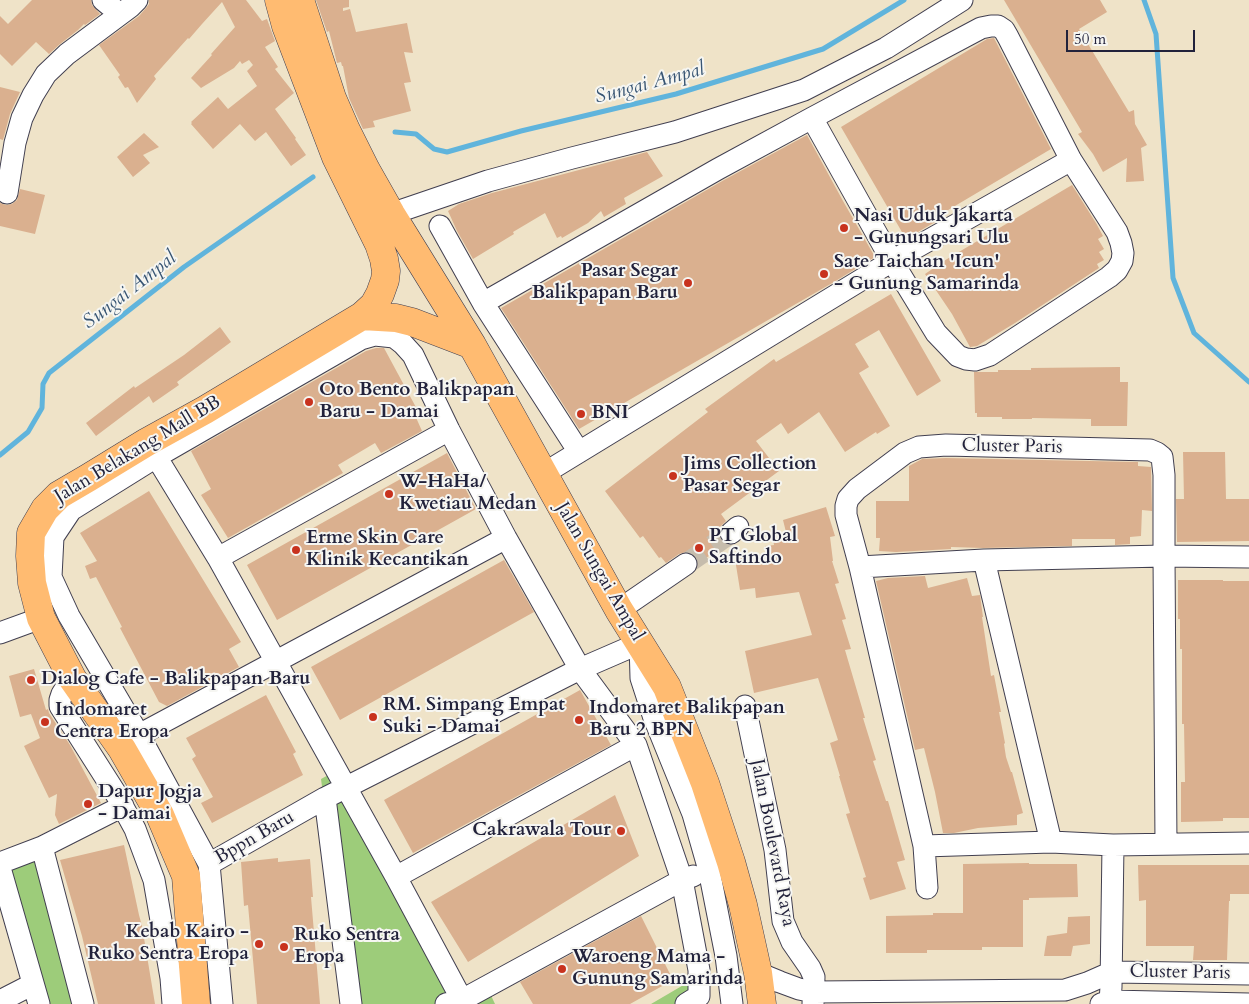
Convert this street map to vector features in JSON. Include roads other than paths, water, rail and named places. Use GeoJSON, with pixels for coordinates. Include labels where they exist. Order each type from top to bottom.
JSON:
{"type":"FeatureCollection","features":[{"type":"Feature","properties":{"kind":"main road","name":"Jalan Sungai Ampal"},"geometry":{"type":"LineString","coordinates":[[279,0],[286,26],[322,94],[346,130],[350,166],[391,214],[475,351],[619,610],[667,687],[705,783],[720,866],[743,905],[758,973],[762,1004]]}},
{"type":"Feature","properties":{"kind":"main road","name":"Jalan Sungai Ampal"},"geometry":{"type":"LineString","coordinates":[[300,0],[322,94]]}},
{"type":"Feature","properties":{"kind":"main road","name":"Jalan Belakang Mall BB"},"geometry":{"type":"LineString","coordinates":[[196,1004],[186,876],[131,742],[72,678],[41,618],[32,583],[31,533],[45,510],[59,495],[88,478],[152,449],[205,410],[362,316],[374,305],[385,280],[384,259],[350,166]]}},
{"type":"Feature","properties":{"kind":"main road"},"geometry":{"type":"LineString","coordinates":[[362,316],[396,318],[412,322],[475,351]]}},
{"type":"Feature","properties":{"kind":"street"},"geometry":{"type":"LineString","coordinates":[[103,0],[120,14]]}},
{"type":"Feature","properties":{"kind":"street"},"geometry":{"type":"LineString","coordinates":[[7,193],[15,143],[22,118],[46,74],[67,54],[137,0]]}},
{"type":"Feature","properties":{"kind":"street"},"geometry":{"type":"LineString","coordinates":[[391,214],[488,181],[675,132],[804,90],[886,48],[962,0]]}},
{"type":"Feature","properties":{"kind":"street"},"geometry":{"type":"LineString","coordinates":[[483,303],[718,169],[812,118],[981,28],[991,26],[998,26],[1004,30],[1071,160],[1117,232],[1123,253],[1122,262],[1117,270],[1108,277],[990,355],[975,360],[958,356],[936,333],[892,261],[812,118]]}},
{"type":"Feature","properties":{"kind":"street"},"geometry":{"type":"LineString","coordinates":[[543,474],[892,261],[1071,160]]}},
{"type":"Feature","properties":{"kind":"street"},"geometry":{"type":"LineString","coordinates":[[440,226],[483,303],[579,452]]}},
{"type":"Feature","properties":{"kind":"street"},"geometry":{"type":"LineString","coordinates":[[152,449],[218,558],[463,1001],[682,880],[720,866],[731,999],[693,1000],[699,970],[682,880],[636,745],[580,669],[506,538],[449,430],[413,355],[394,337],[375,335],[361,339],[152,449],[71,510],[52,537],[51,577],[69,616],[131,742],[209,864]]}},
{"type":"Feature","properties":{"kind":"street"},"geometry":{"type":"LineString","coordinates":[[475,351],[508,340]]}},
{"type":"Feature","properties":{"kind":"street"},"geometry":{"type":"LineString","coordinates":[[218,558],[449,430]]}},
{"type":"Feature","properties":{"kind":"street","name":"Cluster Paris"},"geometry":{"type":"LineString","coordinates":[[927,888],[924,846],[860,567],[846,515],[848,499],[856,489],[906,453],[919,447],[933,445],[1150,450],[1162,457],[1164,475],[1166,844]]}},
{"type":"Feature","properties":{"kind":"street"},"geometry":{"type":"LineString","coordinates":[[131,742],[506,538]]}},
{"type":"Feature","properties":{"kind":"street"},"geometry":{"type":"LineString","coordinates":[[860,567],[984,560],[1164,556],[1249,557]]}},
{"type":"Feature","properties":{"kind":"street"},"geometry":{"type":"LineString","coordinates":[[984,560],[1051,842]]}},
{"type":"Feature","properties":{"kind":"street"},"geometry":{"type":"LineString","coordinates":[[619,610],[686,564]]}},
{"type":"Feature","properties":{"kind":"street"},"geometry":{"type":"LineString","coordinates":[[0,633],[41,618]]}},
{"type":"Feature","properties":{"kind":"street","name":"Bppn Baru"},"geometry":{"type":"LineString","coordinates":[[222,1004],[209,864],[325,798],[580,669],[640,643]]}},
{"type":"Feature","properties":{"kind":"street"},"geometry":{"type":"LineString","coordinates":[[72,678],[62,694],[60,706],[136,829],[154,880],[170,969],[173,1004]]}},
{"type":"Feature","properties":{"kind":"street","name":"Jalan Boulevard Raya"},"geometry":{"type":"LineString","coordinates":[[745,706],[775,850],[783,921],[792,942],[814,977],[814,998]]}},
{"type":"Feature","properties":{"kind":"street"},"geometry":{"type":"LineString","coordinates":[[396,878],[636,745]]}},
{"type":"Feature","properties":{"kind":"street"},"geometry":{"type":"LineString","coordinates":[[325,798],[351,1004]]}},
{"type":"Feature","properties":{"kind":"street"},"geometry":{"type":"LineString","coordinates":[[0,863],[42,847],[123,806]]}},
{"type":"Feature","properties":{"kind":"street"},"geometry":{"type":"LineString","coordinates":[[136,829],[160,816]]}},
{"type":"Feature","properties":{"kind":"street"},"geometry":{"type":"LineString","coordinates":[[924,846],[1051,842],[1113,845],[1249,843]]}},
{"type":"Feature","properties":{"kind":"street","name":"Cluster Paris"},"geometry":{"type":"LineString","coordinates":[[1113,845],[1112,972],[1105,1003],[1249,1004]]}},
{"type":"Feature","properties":{"kind":"street"},"geometry":{"type":"LineString","coordinates":[[42,847],[83,1004]]}},
{"type":"Feature","properties":{"kind":"street"},"geometry":{"type":"LineString","coordinates":[[0,868],[36,994],[0,1001]]}},
{"type":"Feature","properties":{"kind":"street","name":"Cluster Paris"},"geometry":{"type":"LineString","coordinates":[[758,973],[799,988],[814,998],[1065,990],[1112,972],[1249,974]]}},
{"type":"Feature","properties":{"kind":"waterway","name":"Sungai Ampal"},"geometry":{"type":"LineString","coordinates":[[395,132],[416,134],[434,149],[447,152],[521,131],[676,94],[823,49],[904,0]]}},
{"type":"Feature","properties":{"kind":"waterway"},"geometry":{"type":"LineString","coordinates":[[1144,0],[1156,34],[1173,278],[1194,333],[1249,382]]}},
{"type":"Feature","properties":{"kind":"waterway","name":"Sungai Ampal"},"geometry":{"type":"LineString","coordinates":[[0,455],[28,432],[42,408],[43,384],[49,373],[184,267],[313,177]]}},
{"type":"Feature","properties":{"kind":"tunnel"},"geometry":{"type":"LineString","coordinates":[[686,564],[731,533]]}},
{"type":"Feature","properties":{"kind":"place","name":"Nasi Uduk Jakarta - Gunungsari Ulu"},"geometry":{"type":"Point","coordinates":[844,228]}},
{"type":"Feature","properties":{"kind":"place","name":"Sate Taichan 'Icun' - Gunung Samarinda"},"geometry":{"type":"Point","coordinates":[824,274]}},
{"type":"Feature","properties":{"kind":"place","name":"Pasar Segar Balikpapan Baru"},"geometry":{"type":"Point","coordinates":[688,283]}},
{"type":"Feature","properties":{"kind":"place","name":"Oto Bento Balikpapan Baru - Damai"},"geometry":{"type":"Point","coordinates":[309,402]}},
{"type":"Feature","properties":{"kind":"place","name":"BNI"},"geometry":{"type":"Point","coordinates":[581,414]}},
{"type":"Feature","properties":{"kind":"place","name":"Jims Collection Pasar Segar"},"geometry":{"type":"Point","coordinates":[673,476]}},
{"type":"Feature","properties":{"kind":"place","name":"W-HaHa/ Kwetiau Medan"},"geometry":{"type":"Point","coordinates":[389,494]}},
{"type":"Feature","properties":{"kind":"place","name":"PT Global Saftindo"},"geometry":{"type":"Point","coordinates":[699,548]}},
{"type":"Feature","properties":{"kind":"place","name":"Erme Skin Care Klinik Kecantikan"},"geometry":{"type":"Point","coordinates":[296,550]}},
{"type":"Feature","properties":{"kind":"place","name":"Dialog Cafe - Balikpapan Baru"},"geometry":{"type":"Point","coordinates":[31,680]}},
{"type":"Feature","properties":{"kind":"place","name":"RM. Simpang Empat Suki - Damai"},"geometry":{"type":"Point","coordinates":[373,717]}},
{"type":"Feature","properties":{"kind":"place","name":"Indomaret Balikpapan Baru 2 BPN"},"geometry":{"type":"Point","coordinates":[579,720]}},
{"type":"Feature","properties":{"kind":"place","name":"Indomaret Centra Eropa"},"geometry":{"type":"Point","coordinates":[45,722]}},
{"type":"Feature","properties":{"kind":"place","name":"Dapur Jogja - Damai"},"geometry":{"type":"Point","coordinates":[88,804]}},
{"type":"Feature","properties":{"kind":"place","name":"Cakrawala Tour"},"geometry":{"type":"Point","coordinates":[621,831]}},
{"type":"Feature","properties":{"kind":"place","name":"Kebab Kairo - Ruko Sentra Eropa"},"geometry":{"type":"Point","coordinates":[259,944]}},
{"type":"Feature","properties":{"kind":"place","name":"Ruko Sentra Eropa"},"geometry":{"type":"Point","coordinates":[284,947]}},
{"type":"Feature","properties":{"kind":"place","name":"Waroeng Mama - Gunung Samarinda"},"geometry":{"type":"Point","coordinates":[562,969]}}]}
